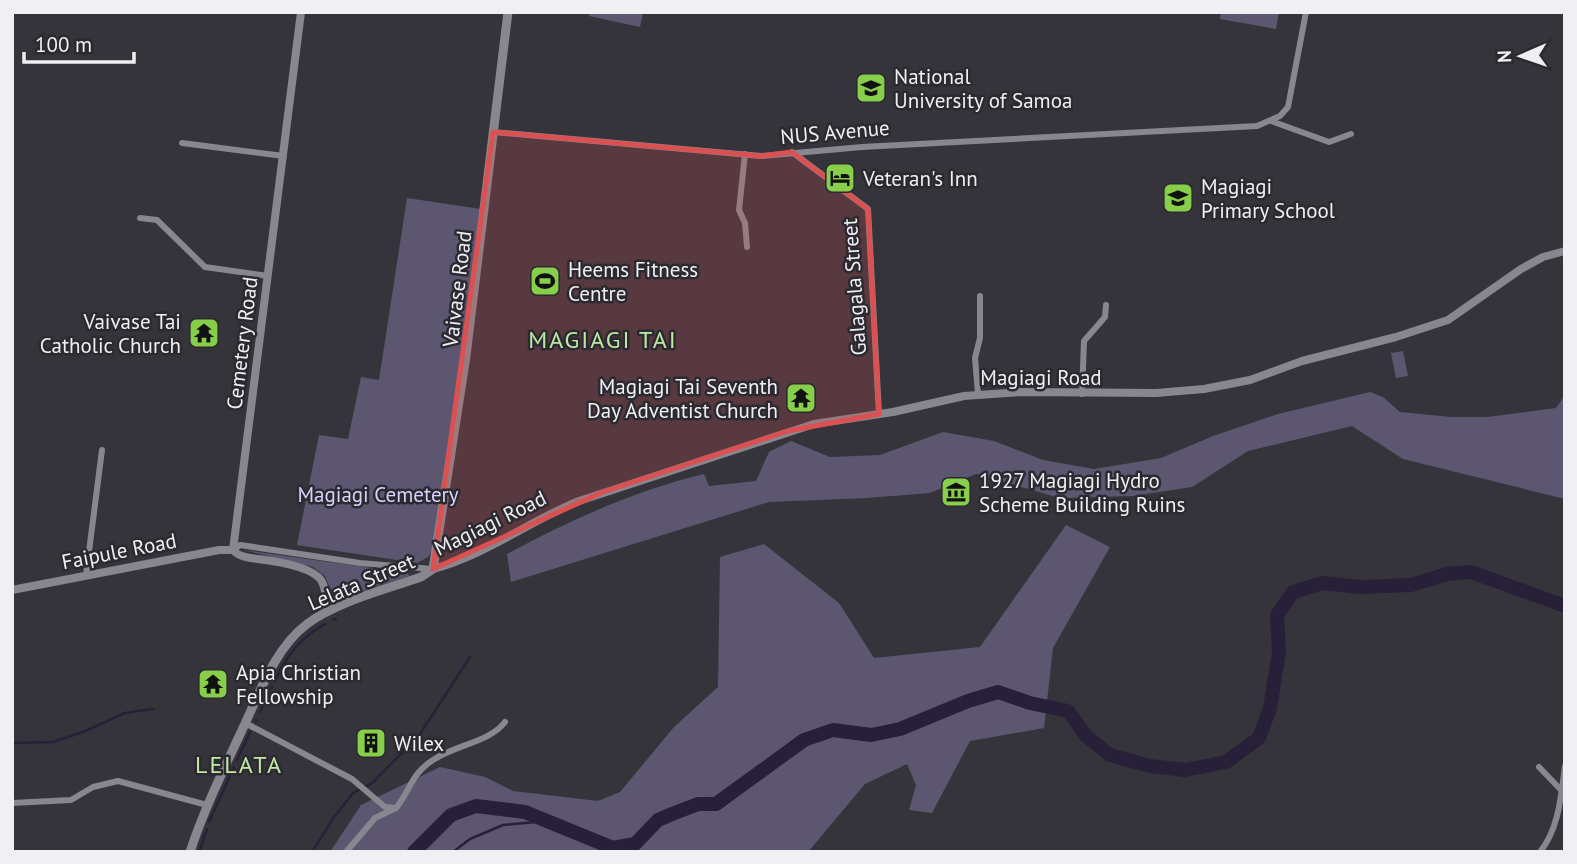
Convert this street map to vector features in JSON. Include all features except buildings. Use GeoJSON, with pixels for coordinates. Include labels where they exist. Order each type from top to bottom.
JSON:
{"type":"FeatureCollection","features":[{"type":"Feature","properties":{"kind":"main road","name":"Vaivase Road"},"geometry":{"type":"LineString","coordinates":[[433,569],[468,343],[508,12]]}},
{"type":"Feature","properties":{"kind":"main road","name":"Lelata Street"},"geometry":{"type":"LineString","coordinates":[[190,852],[207,805],[245,723],[283,649],[295,634],[325,613],[421,577],[433,569]]}},
{"type":"Feature","properties":{"kind":"street","name":"Cemetery Road"},"geometry":{"type":"LineString","coordinates":[[233,550],[301,12]]}},
{"type":"Feature","properties":{"kind":"street"},"geometry":{"type":"LineString","coordinates":[[1272,121],[1288,107],[1306,12]]}},
{"type":"Feature","properties":{"kind":"street"},"geometry":{"type":"LineString","coordinates":[[1272,121],[1329,142],[1352,134]]}},
{"type":"Feature","properties":{"kind":"street","name":"NUS Avenue"},"geometry":{"type":"LineString","coordinates":[[493,132],[761,156],[876,146],[1257,126],[1272,121]]}},
{"type":"Feature","properties":{"kind":"street"},"geometry":{"type":"LineString","coordinates":[[182,143],[284,156]]}},
{"type":"Feature","properties":{"kind":"street","name":"Galagala Street"},"geometry":{"type":"LineString","coordinates":[[792,152],[868,209],[879,414]]}},
{"type":"Feature","properties":{"kind":"street"},"geometry":{"type":"LineString","coordinates":[[745,155],[739,210],[745,223],[747,247]]}},
{"type":"Feature","properties":{"kind":"street"},"geometry":{"type":"LineString","coordinates":[[140,218],[158,220],[205,267],[268,276]]}},
{"type":"Feature","properties":{"kind":"street","name":"Magiagi Road"},"geometry":{"type":"LineString","coordinates":[[433,569],[463,559],[554,511],[591,496],[814,424],[978,394],[1020,391],[1156,393],[1237,383],[1267,375],[1302,361],[1448,320],[1521,269],[1544,257],[1565,251]]}},
{"type":"Feature","properties":{"kind":"street"},"geometry":{"type":"LineString","coordinates":[[978,394],[975,358],[980,338],[980,296]]}},
{"type":"Feature","properties":{"kind":"street"},"geometry":{"type":"LineString","coordinates":[[1082,394],[1084,341],[1105,317],[1106,305]]}},
{"type":"Feature","properties":{"kind":"street"},"geometry":{"type":"LineString","coordinates":[[86,575],[102,450]]}},
{"type":"Feature","properties":{"kind":"street"},"geometry":{"type":"LineString","coordinates":[[325,613],[325,589],[315,575],[281,562],[242,556],[233,550],[240,545],[370,564],[433,569]]}},
{"type":"Feature","properties":{"kind":"street","name":"Faipule Road"},"geometry":{"type":"LineString","coordinates":[[12,590],[222,549],[233,550]]}},
{"type":"Feature","properties":{"kind":"street"},"geometry":{"type":"LineString","coordinates":[[346,852],[376,818],[396,808],[416,772],[457,747],[497,733],[505,722]]}},
{"type":"Feature","properties":{"kind":"street"},"geometry":{"type":"LineString","coordinates":[[245,723],[352,779],[385,807],[396,808]]}},
{"type":"Feature","properties":{"kind":"street"},"geometry":{"type":"LineString","coordinates":[[1540,852],[1552,835],[1565,766]]}},
{"type":"Feature","properties":{"kind":"street"},"geometry":{"type":"LineString","coordinates":[[1539,767],[1562,791]]}},
{"type":"Feature","properties":{"kind":"street"},"geometry":{"type":"LineString","coordinates":[[12,803],[71,800],[93,787],[118,781],[207,805]]}},
{"type":"Feature","properties":{"kind":"highlighted area"},"geometry":{"type":"Polygon","coordinates":[[[493,132],[761,156],[792,152],[868,209],[879,414],[788,431],[603,492],[433,569],[493,132]]]}},
{"type":"Feature","properties":{"kind":"green space"},"geometry":{"type":"Polygon","coordinates":[[[590,12],[643,12],[640,27],[589,16],[590,12]]]}},
{"type":"Feature","properties":{"kind":"green space"},"geometry":{"type":"Polygon","coordinates":[[[1221,12],[1279,12],[1276,29],[1220,19],[1221,12]]]}},
{"type":"Feature","properties":{"kind":"green space","name":"Magiagi Cemetery"},"geometry":{"type":"Polygon","coordinates":[[[407,198],[481,209],[434,547],[428,557],[417,563],[297,545],[319,435],[348,439],[361,377],[379,380],[407,198]]]}},
{"type":"Feature","properties":{"kind":"green space"},"geometry":{"type":"Polygon","coordinates":[[[1403,351],[1408,376],[1396,378],[1391,353],[1403,351]]]}},
{"type":"Feature","properties":{"kind":"green space"},"geometry":{"type":"Polygon","coordinates":[[[1370,392],[1383,397],[1400,412],[1451,417],[1487,417],[1556,408],[1565,395],[1565,499],[1403,459],[1352,426],[1248,451],[1192,487],[1133,496],[1060,498],[976,474],[930,493],[769,502],[511,582],[507,554],[531,541],[603,508],[704,474],[709,486],[756,481],[769,452],[791,441],[830,457],[880,455],[943,432],[994,441],[1043,460],[1094,469],[1161,458],[1213,436],[1278,414],[1370,392]]]}},
{"type":"Feature","properties":{"kind":"green space"},"geometry":{"type":"Polygon","coordinates":[[[1066,525],[1110,547],[1053,648],[1044,728],[970,741],[932,813],[909,810],[916,785],[907,764],[865,784],[808,852],[330,852],[361,805],[440,767],[485,777],[513,791],[598,801],[620,792],[674,727],[718,687],[720,557],[764,544],[839,603],[874,658],[980,647],[1066,525]]]}},
{"type":"Feature","properties":{"kind":"green space"},"geometry":{"type":"Polygon","coordinates":[[[244,550],[408,573],[409,576],[335,600],[325,576],[313,567],[244,550]]]}},
{"type":"Feature","properties":{"kind":"waterway"},"geometry":{"type":"LineString","coordinates":[[414,852],[451,815],[476,806],[525,812],[613,848],[635,844],[658,820],[698,804],[716,804],[804,740],[833,730],[871,735],[900,729],[968,701],[998,692],[1030,703],[1068,711],[1086,736],[1110,755],[1150,766],[1185,770],[1226,762],[1259,738],[1270,708],[1279,652],[1277,615],[1293,592],[1323,583],[1360,587],[1411,585],[1447,574],[1471,572],[1565,606]]}},
{"type":"Feature","properties":{"kind":"waterway"},"geometry":{"type":"LineString","coordinates":[[277,677],[296,646],[325,624]]}},
{"type":"Feature","properties":{"kind":"waterway"},"geometry":{"type":"LineString","coordinates":[[312,852],[353,793],[372,783],[418,737],[470,657]]}},
{"type":"Feature","properties":{"kind":"waterway"},"geometry":{"type":"LineString","coordinates":[[260,712],[264,704]]}},
{"type":"Feature","properties":{"kind":"waterway"},"geometry":{"type":"LineString","coordinates":[[12,743],[53,742],[125,713],[153,709]]}},
{"type":"Feature","properties":{"kind":"waterway"},"geometry":{"type":"LineString","coordinates":[[237,760],[250,732]]}},
{"type":"Feature","properties":{"kind":"waterway"},"geometry":{"type":"LineString","coordinates":[[209,822],[234,767]]}},
{"type":"Feature","properties":{"kind":"waterway"},"geometry":{"type":"LineString","coordinates":[[453,852],[470,839],[503,825],[548,821]]}},
{"type":"Feature","properties":{"kind":"waterway"},"geometry":{"type":"LineString","coordinates":[[199,852],[207,829]]}},
{"type":"Feature","properties":{"kind":"place","name":"National University of Samoa"},"geometry":{"type":"Point","coordinates":[871,88]}},
{"type":"Feature","properties":{"kind":"place","name":"Veteran's Inn"},"geometry":{"type":"Point","coordinates":[840,178]}},
{"type":"Feature","properties":{"kind":"place","name":"Magiagi Primary School"},"geometry":{"type":"Point","coordinates":[1178,198]}},
{"type":"Feature","properties":{"kind":"place","name":"Heems Fitness Centre"},"geometry":{"type":"Point","coordinates":[545,281]}},
{"type":"Feature","properties":{"kind":"place","name":"Vaivase Tai Catholic Church"},"geometry":{"type":"Point","coordinates":[204,333]}},
{"type":"Feature","properties":{"kind":"place","name":"Magiagi Tai Seventh Day Adventist Church"},"geometry":{"type":"Point","coordinates":[801,398]}},
{"type":"Feature","properties":{"kind":"place","name":"1927 Magiagi Hydro Scheme Building Ruins"},"geometry":{"type":"Point","coordinates":[956,492]}},
{"type":"Feature","properties":{"kind":"place","name":"Apia Christian Fellowship"},"geometry":{"type":"Point","coordinates":[213,684]}},
{"type":"Feature","properties":{"kind":"place","name":"Wilex"},"geometry":{"type":"Point","coordinates":[371,743]}},
{"type":"Feature","properties":{"kind":"district","name":"MAGIAGI TAI"},"geometry":{"type":"Point","coordinates":[603,339]}},
{"type":"Feature","properties":{"kind":"district","name":"LELATA"},"geometry":{"type":"Point","coordinates":[239,764]}}]}
